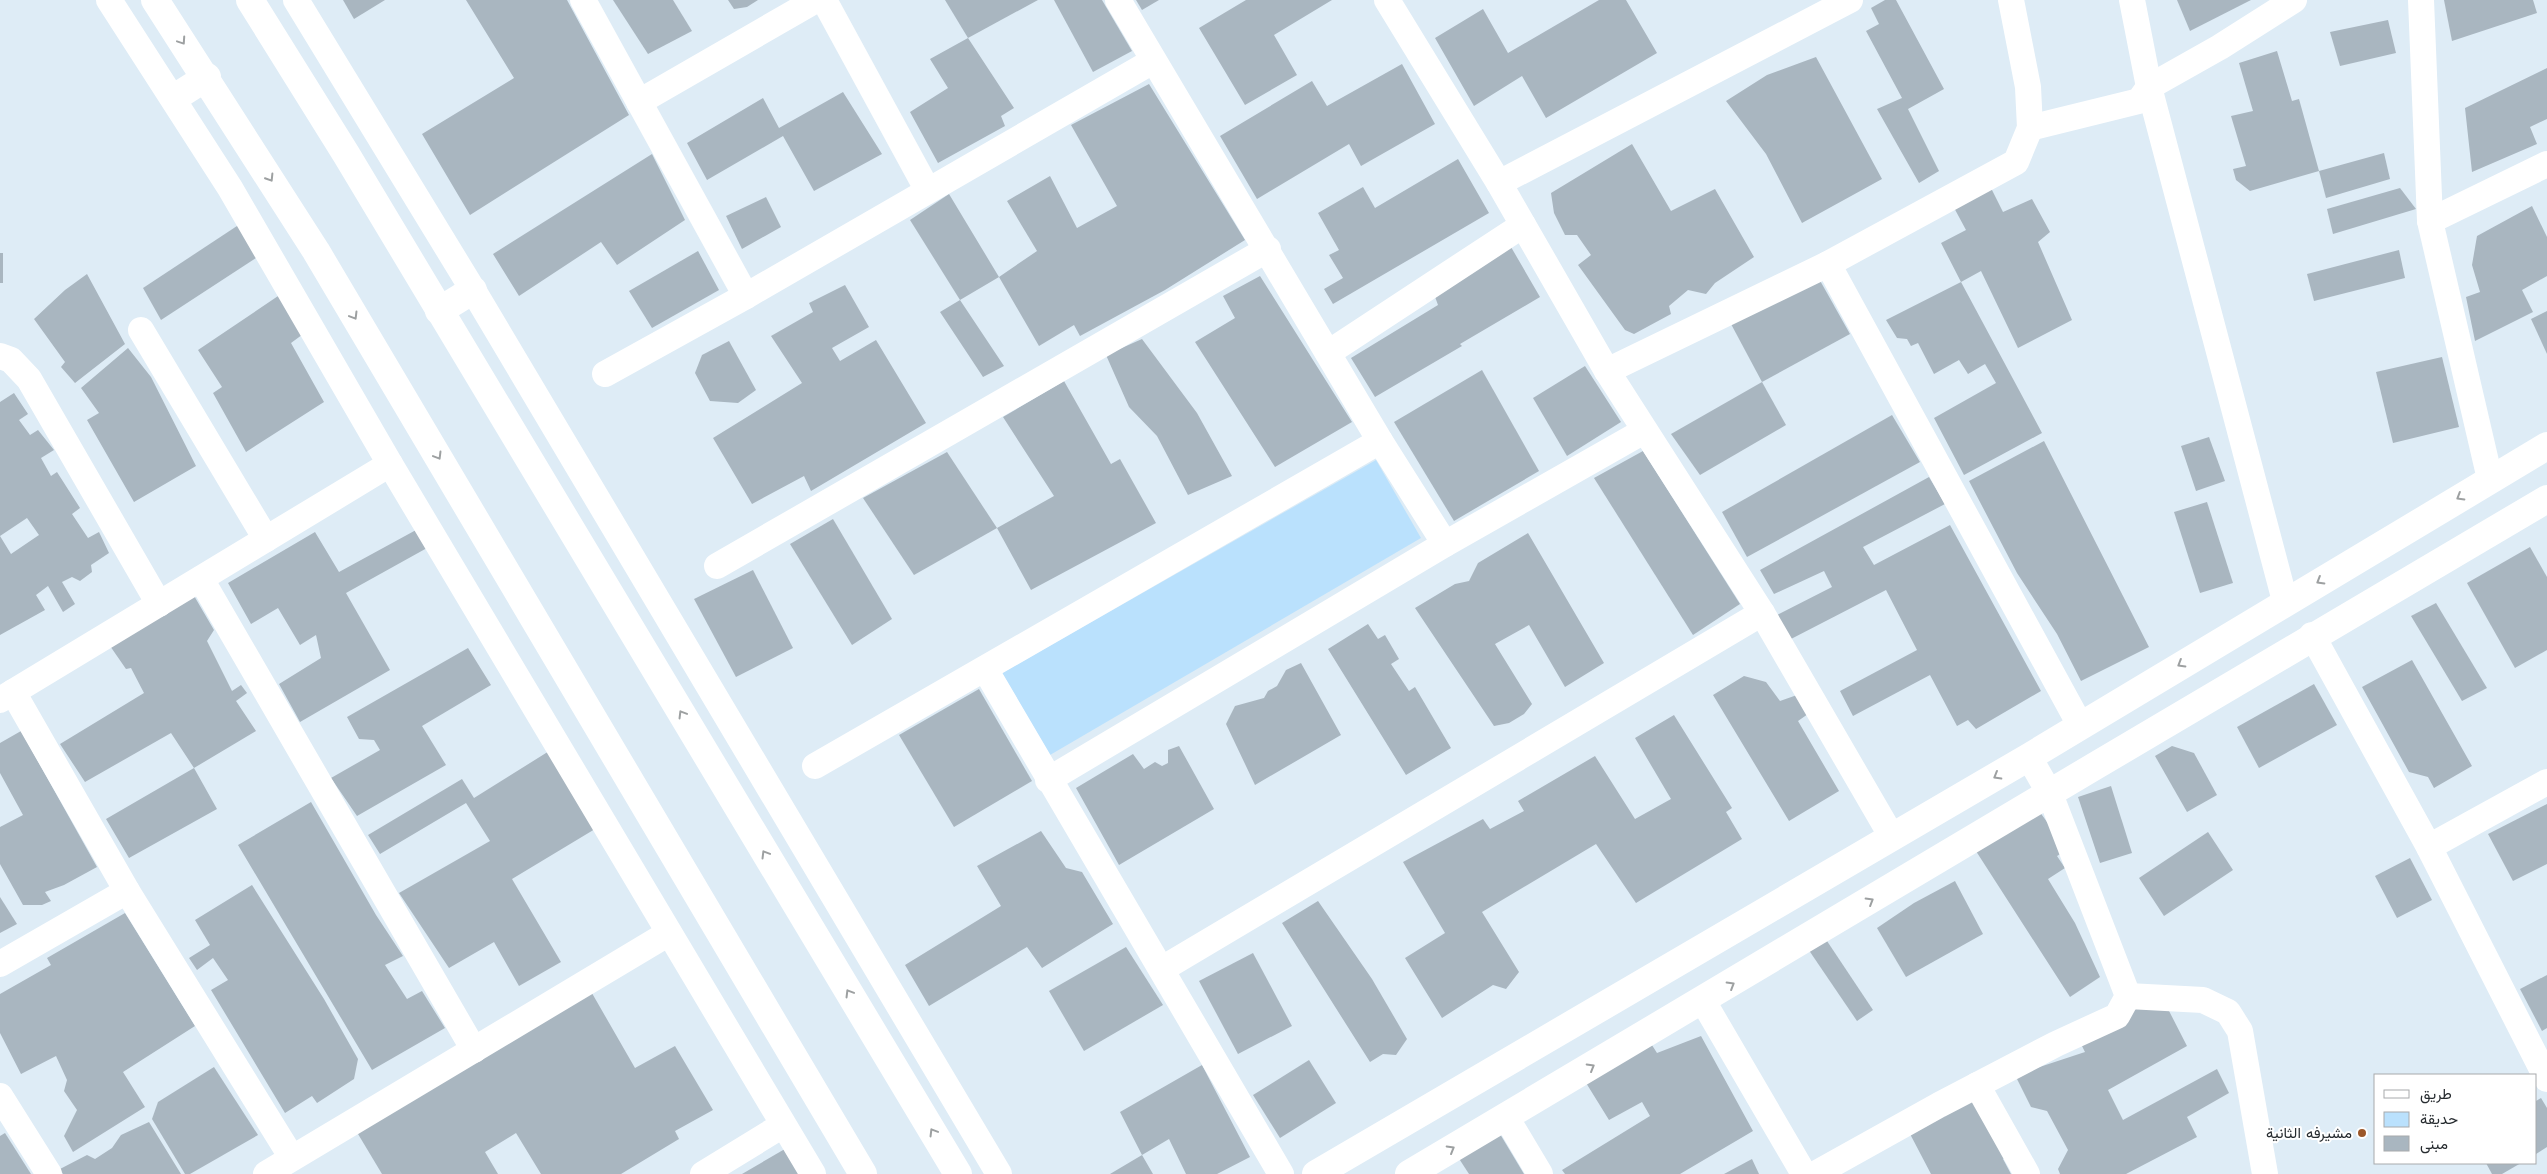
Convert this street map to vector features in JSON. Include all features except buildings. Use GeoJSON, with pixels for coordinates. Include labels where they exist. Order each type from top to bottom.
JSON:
{"type":"FeatureCollection","features":[{"type":"Feature","properties":{"kind":"main road"},"geometry":{"type":"LineString","coordinates":[[156,0],[207,77],[316,251],[863,1174]]}},
{"type":"Feature","properties":{"kind":"main road"},"geometry":{"type":"LineString","coordinates":[[250,0],[346,154],[958,1174]]}},
{"type":"Feature","properties":{"kind":"main road"},"geometry":{"type":"LineString","coordinates":[[174,98],[207,77]]}},
{"type":"Feature","properties":{"kind":"main road"},"geometry":{"type":"LineString","coordinates":[[439,311],[473,290]]}},
{"type":"Feature","properties":{"kind":"main road"},"geometry":{"type":"LineString","coordinates":[[1316,1174],[2029,757],[2285,601],[2547,446]]}},
{"type":"Feature","properties":{"kind":"main road"},"geometry":{"type":"LineString","coordinates":[[1409,1174],[1703,1002],[2312,635],[2547,499]]}},
{"type":"Feature","properties":{"kind":"street"},"geometry":{"type":"LineString","coordinates":[[109,0],[174,98],[285,280],[390,464],[813,1174]]}},
{"type":"Feature","properties":{"kind":"street"},"geometry":{"type":"LineString","coordinates":[[296,0],[473,290],[999,1174]]}},
{"type":"Feature","properties":{"kind":"street"},"geometry":{"type":"LineString","coordinates":[[583,0],[746,296]]}},
{"type":"Feature","properties":{"kind":"street"},"geometry":{"type":"LineString","coordinates":[[639,102],[816,0]]}},
{"type":"Feature","properties":{"kind":"street"},"geometry":{"type":"LineString","coordinates":[[824,0],[927,190]]}},
{"type":"Feature","properties":{"kind":"street"},"geometry":{"type":"LineString","coordinates":[[1118,0],[1268,249],[1380,441],[1445,544]]}},
{"type":"Feature","properties":{"kind":"street"},"geometry":{"type":"LineString","coordinates":[[1387,0],[1499,184],[1607,371],[1762,613],[1892,837]]}},
{"type":"Feature","properties":{"kind":"street"},"geometry":{"type":"LineString","coordinates":[[1499,184],[1850,0]]}},
{"type":"Feature","properties":{"kind":"street"},"geometry":{"type":"LineString","coordinates":[[1607,371],[1828,264],[2016,162],[2030,128],[2028,87],[2012,0]]}},
{"type":"Feature","properties":{"kind":"street"},"geometry":{"type":"LineString","coordinates":[[2132,0],[2149,87],[2285,601]]}},
{"type":"Feature","properties":{"kind":"street"},"geometry":{"type":"LineString","coordinates":[[2030,128],[2139,101],[2149,87],[2220,47],[2294,0]]}},
{"type":"Feature","properties":{"kind":"street"},"geometry":{"type":"LineString","coordinates":[[2421,0],[2430,221],[2490,479]]}},
{"type":"Feature","properties":{"kind":"street"},"geometry":{"type":"LineString","coordinates":[[605,374],[746,296],[1153,61]]}},
{"type":"Feature","properties":{"kind":"street"},"geometry":{"type":"LineString","coordinates":[[2430,221],[2547,164]]}},
{"type":"Feature","properties":{"kind":"street"},"geometry":{"type":"LineString","coordinates":[[1328,352],[1523,225]]}},
{"type":"Feature","properties":{"kind":"street"},"geometry":{"type":"LineString","coordinates":[[717,566],[1268,249]]}},
{"type":"Feature","properties":{"kind":"street"},"geometry":{"type":"LineString","coordinates":[[1828,264],[2080,726]]}},
{"type":"Feature","properties":{"kind":"street"},"geometry":{"type":"LineString","coordinates":[[141,330],[266,539]]}},
{"type":"Feature","properties":{"kind":"street"},"geometry":{"type":"LineString","coordinates":[[0,356],[12,360],[29,379],[159,604]]}},
{"type":"Feature","properties":{"kind":"street"},"geometry":{"type":"LineString","coordinates":[[1048,780],[1445,544],[1644,431]]}},
{"type":"Feature","properties":{"kind":"street"},"geometry":{"type":"LineString","coordinates":[[815,766],[1380,441]]}},
{"type":"Feature","properties":{"kind":"street"},"geometry":{"type":"LineString","coordinates":[[292,1158],[6,696],[390,464]]}},
{"type":"Feature","properties":{"kind":"street"},"geometry":{"type":"LineString","coordinates":[[201,579],[474,1050]]}},
{"type":"Feature","properties":{"kind":"street"},"geometry":{"type":"LineString","coordinates":[[1162,969],[1762,613]]}},
{"type":"Feature","properties":{"kind":"street"},"geometry":{"type":"LineString","coordinates":[[2312,635],[2429,847],[2547,1079]]}},
{"type":"Feature","properties":{"kind":"street"},"geometry":{"type":"LineString","coordinates":[[985,669],[1048,780],[1162,969],[1281,1174]]}},
{"type":"Feature","properties":{"kind":"street"},"geometry":{"type":"LineString","coordinates":[[1815,1174],[1977,1085],[2056,1044],[2117,1016],[2128,996],[2050,794],[2029,757]]}},
{"type":"Feature","properties":{"kind":"street"},"geometry":{"type":"LineString","coordinates":[[2429,847],[2547,782]]}},
{"type":"Feature","properties":{"kind":"street"},"geometry":{"type":"LineString","coordinates":[[0,964],[127,891]]}},
{"type":"Feature","properties":{"kind":"street"},"geometry":{"type":"LineString","coordinates":[[266,1174],[669,933]]}},
{"type":"Feature","properties":{"kind":"street"},"geometry":{"type":"LineString","coordinates":[[2128,996],[2202,1000],[2228,1012],[2240,1032],[2265,1174]]}},
{"type":"Feature","properties":{"kind":"street"},"geometry":{"type":"LineString","coordinates":[[1703,1002],[1804,1174]]}},
{"type":"Feature","properties":{"kind":"street"},"geometry":{"type":"LineString","coordinates":[[1977,1085],[2027,1174]]}},
{"type":"Feature","properties":{"kind":"street"},"geometry":{"type":"LineString","coordinates":[[0,1096],[49,1174]]}},
{"type":"Feature","properties":{"kind":"street"},"geometry":{"type":"LineString","coordinates":[[1506,1117],[1540,1174]]}},
{"type":"Feature","properties":{"kind":"street"},"geometry":{"type":"LineString","coordinates":[[703,1174],[783,1125]]}},
{"type":"Feature","properties":{"kind":"green space"},"geometry":{"type":"Polygon","coordinates":[[[1376,460],[1421,538],[1050,755],[1002,673],[1376,460]]]}},
{"type":"Feature","properties":{"kind":"place","name":"مشيرفه الثانية"},"geometry":{"type":"Point","coordinates":[2362,1133]}}]}
